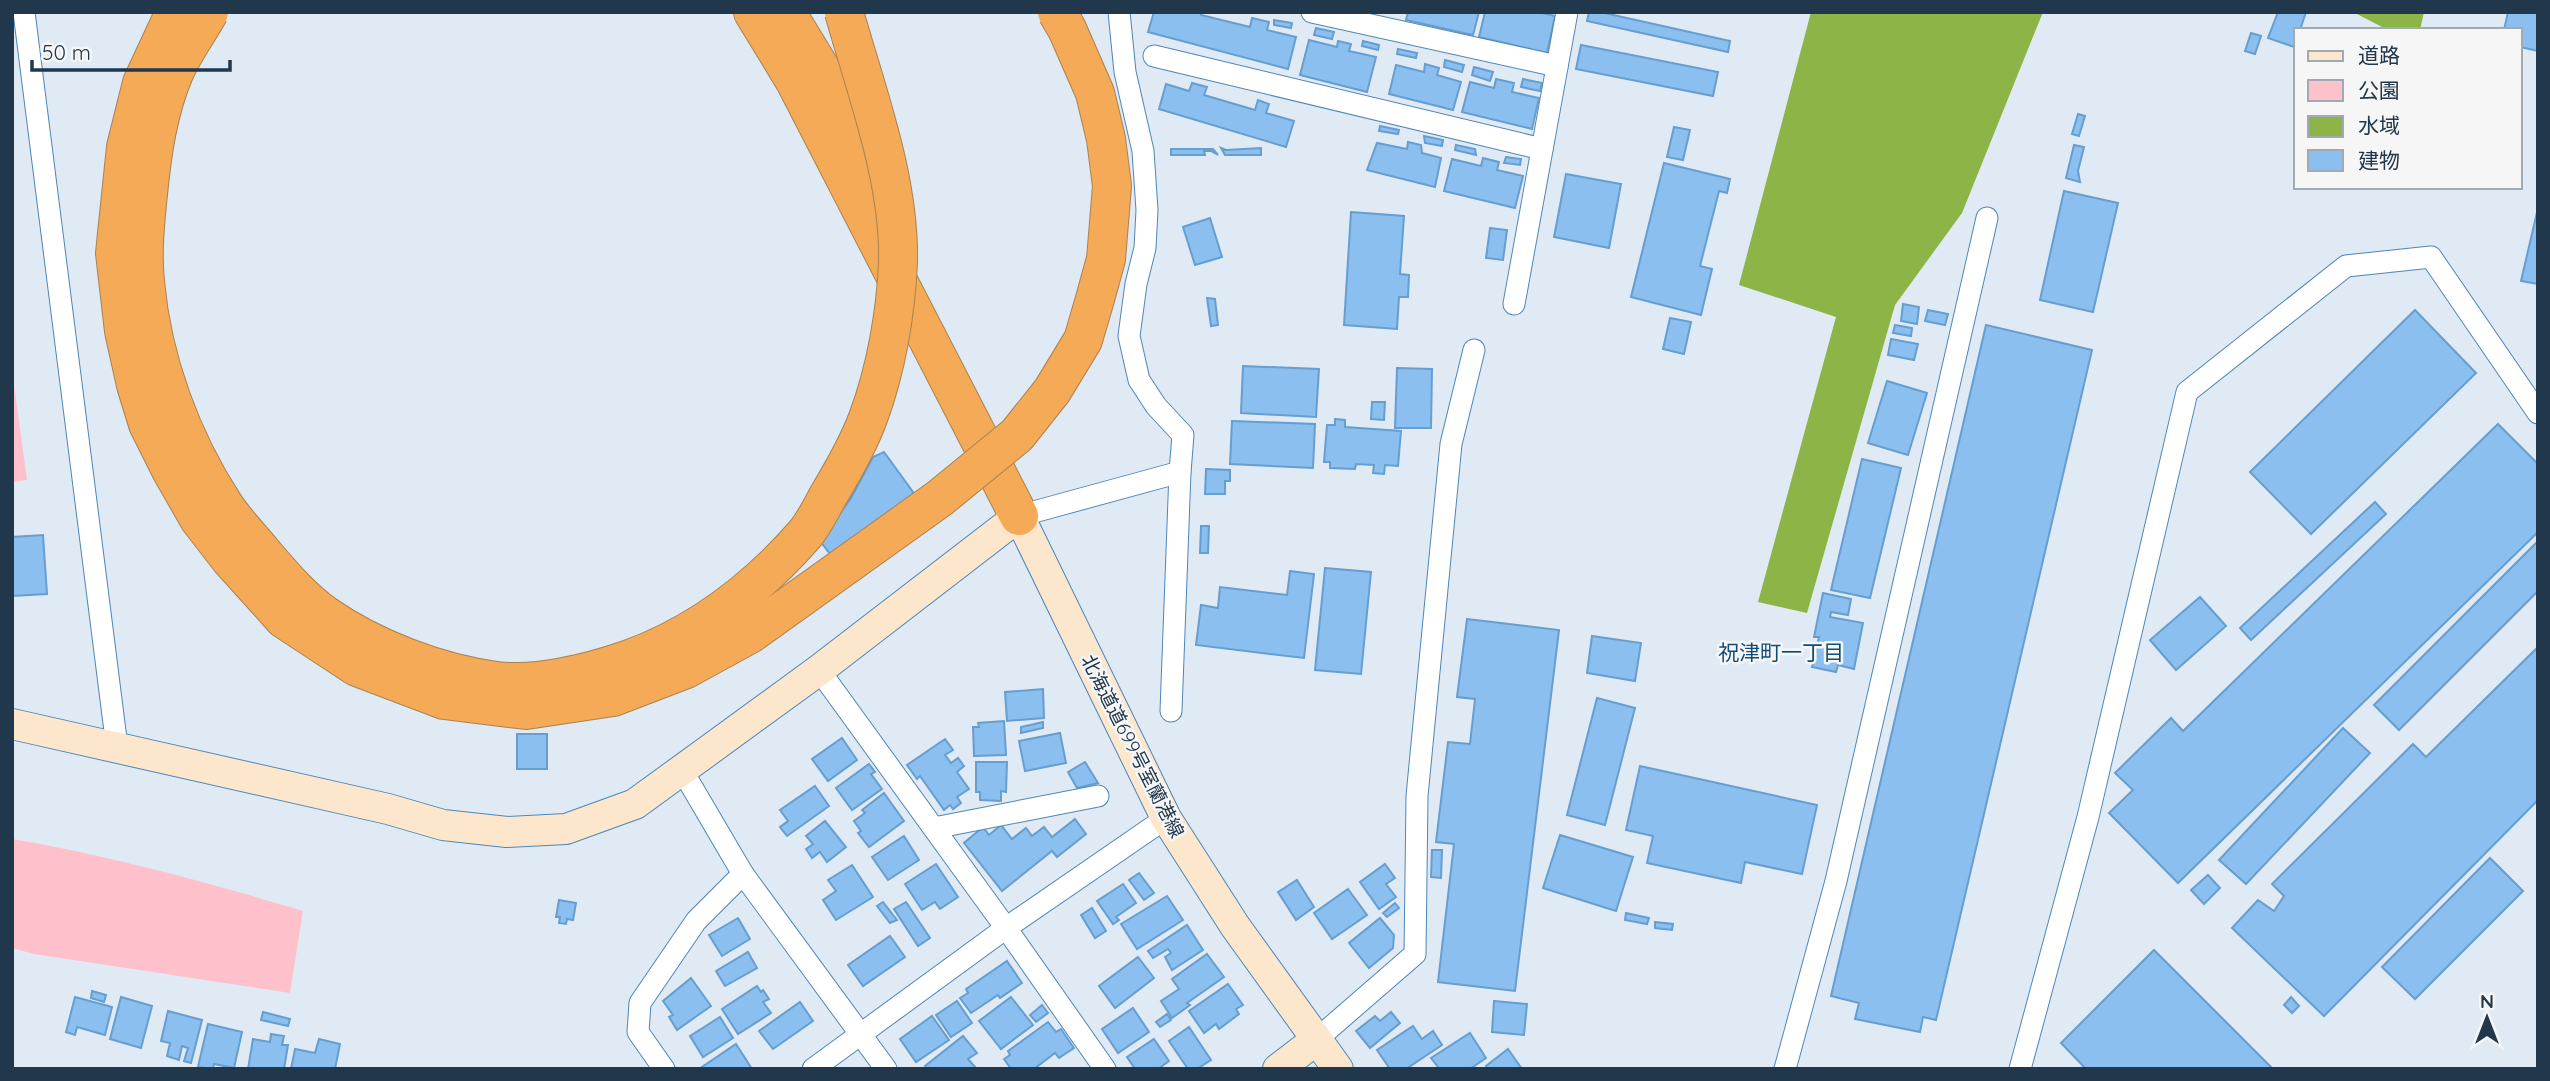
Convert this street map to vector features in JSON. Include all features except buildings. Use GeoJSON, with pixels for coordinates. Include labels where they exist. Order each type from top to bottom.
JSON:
{"type":"FeatureCollection","features":[{"type":"Feature","properties":{"kind":"highway"},"geometry":{"type":"LineString","coordinates":[[175,12],[142,83],[126,147],[115,253],[124,331],[136,385],[148,424],[171,470],[199,519],[230,559],[284,619],[357,667],[444,700],[526,710],[613,697],[686,669],[750,634],[940,498],[1017,435],[1052,391],[1083,340],[1095,299],[1106,260],[1112,186],[1106,139],[1095,93],[1057,12]]}},
{"type":"Feature","properties":{"kind":"highway"},"geometry":{"type":"LineString","coordinates":[[209,12],[175,72],[159,120],[144,233],[145,281],[157,351],[183,431],[225,506],[278,571],[323,614],[373,644],[437,667],[500,681],[545,679],[597,670],[662,647],[718,615],[808,531],[845,467],[868,417],[881,373],[898,264],[894,204],[875,122],[844,12]]}},
{"type":"Feature","properties":{"kind":"highway"},"geometry":{"type":"LineString","coordinates":[[753,12],[795,81],[1019,516]]}},
{"type":"Feature","properties":{"kind":"highway"},"geometry":{"type":"LineString","coordinates":[[786,12],[828,81],[925,291],[1019,516]]}},
{"type":"Feature","properties":{"kind":"street"},"geometry":{"type":"LineString","coordinates":[[24,12],[117,747]]}},
{"type":"Feature","properties":{"kind":"street"},"geometry":{"type":"LineString","coordinates":[[1119,12],[1125,72],[1143,151],[1147,210],[1145,248],[1136,284],[1129,336],[1139,380],[1183,436],[1171,711]]}},
{"type":"Feature","properties":{"kind":"street"},"geometry":{"type":"LineString","coordinates":[[1312,12],[1557,66]]}},
{"type":"Feature","properties":{"kind":"street"},"geometry":{"type":"LineString","coordinates":[[1514,304],[1567,12]]}},
{"type":"Feature","properties":{"kind":"street"},"geometry":{"type":"LineString","coordinates":[[1154,56],[1542,149]]}},
{"type":"Feature","properties":{"kind":"street"},"geometry":{"type":"LineString","coordinates":[[1785,1069],[1836,881],[1987,218]]}},
{"type":"Feature","properties":{"kind":"street"},"geometry":{"type":"LineString","coordinates":[[2020,1069],[2088,817],[2187,392],[2346,266],[2431,257],[2538,413]]}},
{"type":"Feature","properties":{"kind":"street"},"geometry":{"type":"LineString","coordinates":[[1278,1069],[1316,1040],[1415,954],[1417,796],[1451,444],[1474,350]]}},
{"type":"Feature","properties":{"kind":"street"},"geometry":{"type":"LineString","coordinates":[[12,724],[388,809],[443,825],[507,832],[565,829],[635,804],[818,670],[1019,516],[1180,472]]}},
{"type":"Feature","properties":{"kind":"street","name":"北海道道699号室蘭港線"},"geometry":{"type":"LineString","coordinates":[[1019,516],[1166,818],[1236,926],[1338,1069]]}},
{"type":"Feature","properties":{"kind":"street"},"geometry":{"type":"LineString","coordinates":[[818,670],[1105,1069]]}},
{"type":"Feature","properties":{"kind":"street"},"geometry":{"type":"LineString","coordinates":[[682,770],[743,874],[886,1069]]}},
{"type":"Feature","properties":{"kind":"street"},"geometry":{"type":"LineString","coordinates":[[934,828],[1098,796]]}},
{"type":"Feature","properties":{"kind":"street"},"geometry":{"type":"LineString","coordinates":[[813,1069],[1006,928],[1166,818]]}},
{"type":"Feature","properties":{"kind":"street"},"geometry":{"type":"LineString","coordinates":[[664,1069],[638,1032],[640,1003],[696,921],[743,874]]}},
{"type":"Feature","properties":{"kind":"green space"},"geometry":{"type":"Polygon","coordinates":[[[12,370],[27,480],[12,482],[12,370]]]}},
{"type":"Feature","properties":{"kind":"green space"},"geometry":{"type":"Polygon","coordinates":[[[12,839],[159,870],[303,911],[290,993],[34,954],[12,948],[12,839]]]}},
{"type":"Feature","properties":{"kind":"water"},"geometry":{"type":"Polygon","coordinates":[[[1811,12],[2043,12],[1962,213],[1895,305],[1807,613],[1758,602],[1836,317],[1739,285],[1811,12]]]}},
{"type":"Feature","properties":{"kind":"water"},"geometry":{"type":"Polygon","coordinates":[[[2353,12],[2424,12],[2420,28],[2384,28],[2353,12]]]}},
{"type":"Feature","properties":{"kind":"district","name":"祝津町一丁目"},"geometry":{"type":"Point","coordinates":[1781,652]}}]}
